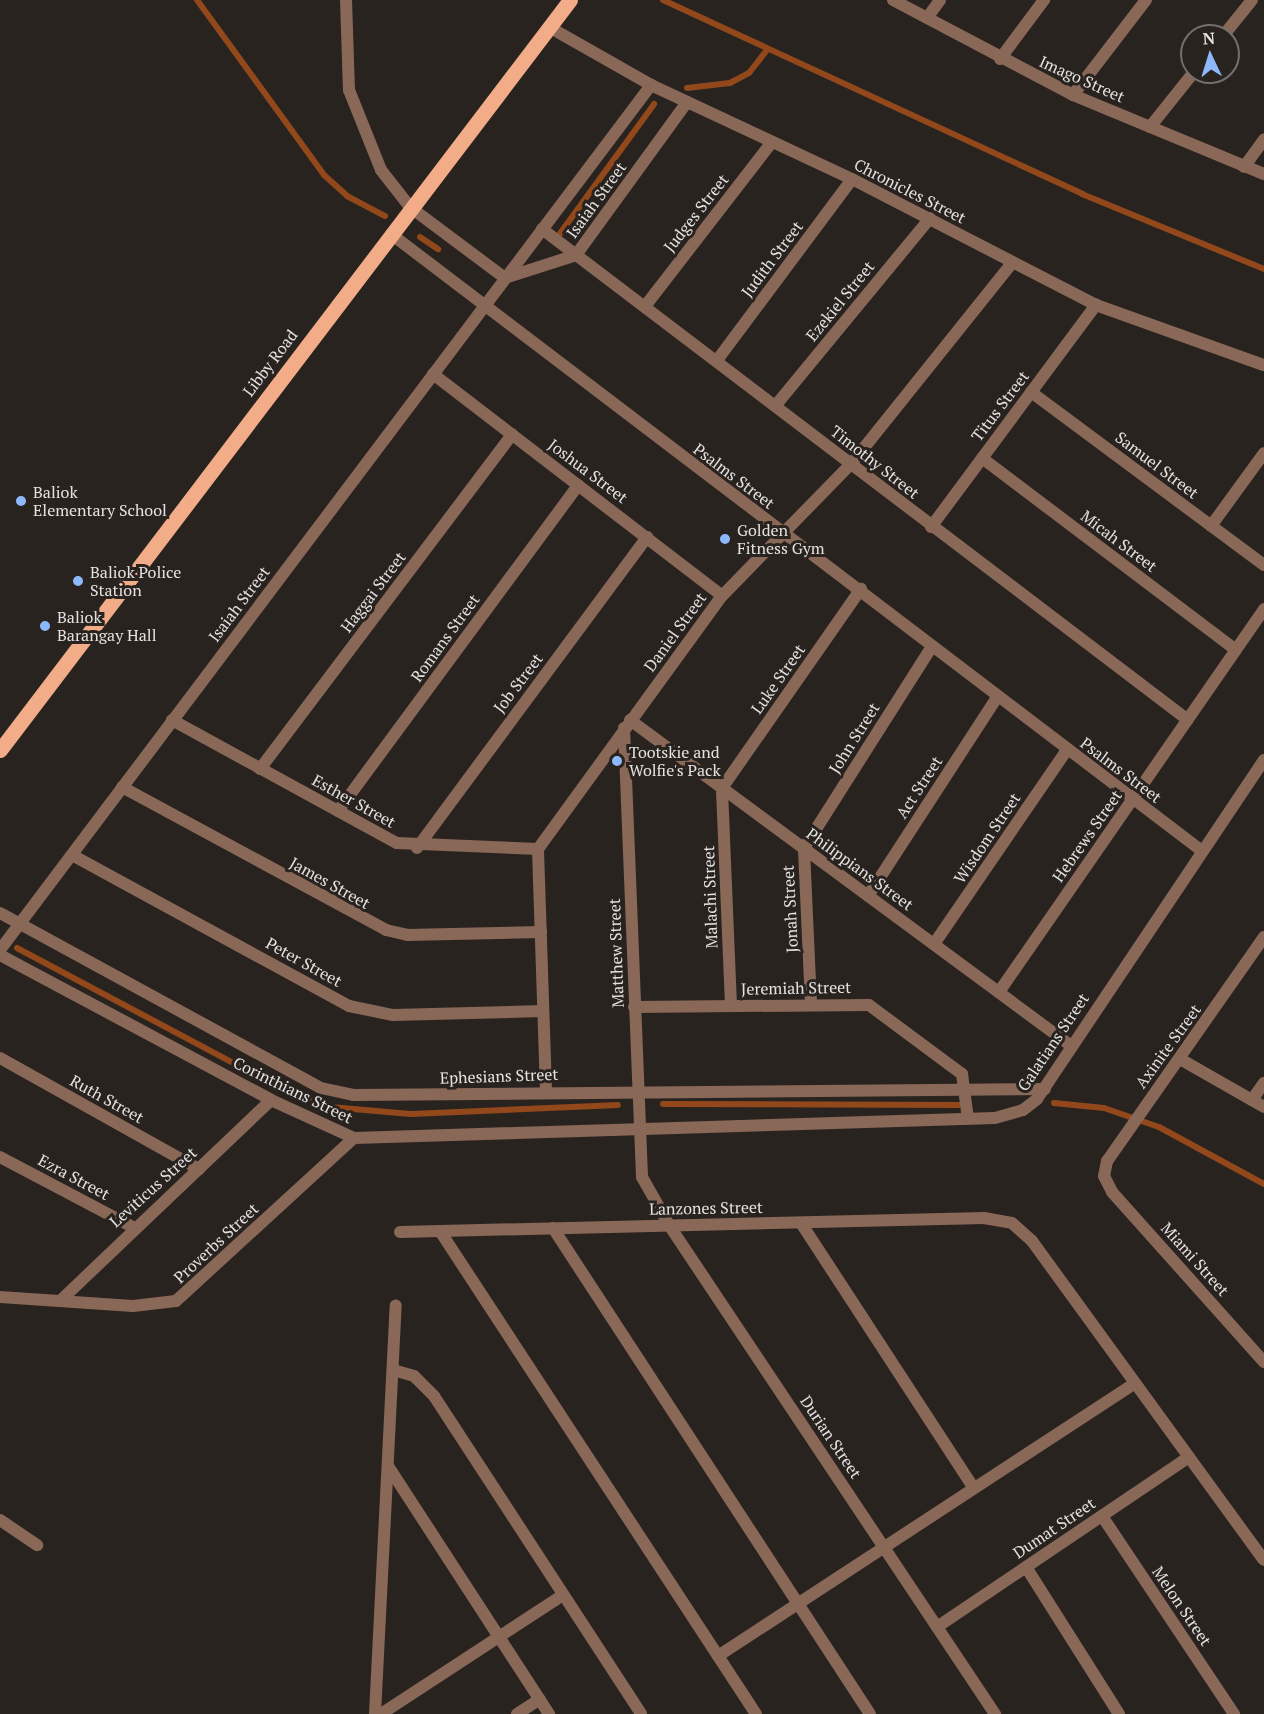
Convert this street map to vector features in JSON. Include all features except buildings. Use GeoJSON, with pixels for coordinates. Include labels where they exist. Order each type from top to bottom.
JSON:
{"type":"FeatureCollection","features":[{"type":"Feature","properties":{"kind":"main road","name":"Libby Road"},"geometry":{"type":"LineString","coordinates":[[0,750],[410,207],[570,0]]}},
{"type":"Feature","properties":{"kind":"street"},"geometry":{"type":"LineString","coordinates":[[346,0],[349,90],[381,171],[410,207],[505,278]]}},
{"type":"Feature","properties":{"kind":"street","name":"Imago Street"},"geometry":{"type":"LineString","coordinates":[[893,0],[1000,59],[1073,95],[1264,174]]}},
{"type":"Feature","properties":{"kind":"street"},"geometry":{"type":"LineString","coordinates":[[927,18],[940,0]]}},
{"type":"Feature","properties":{"kind":"street"},"geometry":{"type":"LineString","coordinates":[[1000,59],[1044,0]]}},
{"type":"Feature","properties":{"kind":"street"},"geometry":{"type":"LineString","coordinates":[[1073,95],[1146,0]]}},
{"type":"Feature","properties":{"kind":"street"},"geometry":{"type":"LineString","coordinates":[[1233,24],[1252,0]]}},
{"type":"Feature","properties":{"kind":"street","name":"Chronicles Street"},"geometry":{"type":"LineString","coordinates":[[549,27],[651,85],[852,179],[930,218],[1011,264],[1096,305],[1264,365]]}},
{"type":"Feature","properties":{"kind":"street"},"geometry":{"type":"LineString","coordinates":[[1150,127],[1184,84]]}},
{"type":"Feature","properties":{"kind":"street","name":"Isaiah Street"},"geometry":{"type":"LineString","coordinates":[[0,953],[172,720],[651,85]]}},
{"type":"Feature","properties":{"kind":"street","name":"Isaiah Street"},"geometry":{"type":"LineString","coordinates":[[505,278],[576,255],[687,102]]}},
{"type":"Feature","properties":{"kind":"street"},"geometry":{"type":"LineString","coordinates":[[1244,167],[1264,138]]}},
{"type":"Feature","properties":{"kind":"street","name":"Judges Street"},"geometry":{"type":"LineString","coordinates":[[646,305],[772,142]]}},
{"type":"Feature","properties":{"kind":"street","name":"Judith Street"},"geometry":{"type":"LineString","coordinates":[[718,359],[852,179]]}},
{"type":"Feature","properties":{"kind":"street","name":"Ezekiel Street"},"geometry":{"type":"LineString","coordinates":[[776,405],[930,218]]}},
{"type":"Feature","properties":{"kind":"street","name":"Timothy Street"},"geometry":{"type":"LineString","coordinates":[[542,229],[718,359],[931,526],[1188,720]]}},
{"type":"Feature","properties":{"kind":"street","name":"Psalms Street"},"geometry":{"type":"LineString","coordinates":[[391,234],[780,531],[861,589],[1131,801],[1202,851]]}},
{"type":"Feature","properties":{"kind":"street","name":"Daniel Street"},"geometry":{"type":"LineString","coordinates":[[538,849],[722,596],[780,531],[851,464],[1011,264]]}},
{"type":"Feature","properties":{"kind":"street","name":"Titus Street"},"geometry":{"type":"LineString","coordinates":[[931,526],[1096,305]]}},
{"type":"Feature","properties":{"kind":"street","name":"Joshua Street"},"geometry":{"type":"LineString","coordinates":[[433,374],[722,596]]}},
{"type":"Feature","properties":{"kind":"street","name":"Samuel Street"},"geometry":{"type":"LineString","coordinates":[[1031,392],[1264,565]]}},
{"type":"Feature","properties":{"kind":"street","name":"Haggai Street"},"geometry":{"type":"LineString","coordinates":[[260,769],[512,435]]}},
{"type":"Feature","properties":{"kind":"street"},"geometry":{"type":"LineString","coordinates":[[1211,526],[1264,453]]}},
{"type":"Feature","properties":{"kind":"street","name":"Micah Street"},"geometry":{"type":"LineString","coordinates":[[982,458],[1236,650]]}},
{"type":"Feature","properties":{"kind":"street","name":"Romans Street"},"geometry":{"type":"LineString","coordinates":[[338,811],[578,485]]}},
{"type":"Feature","properties":{"kind":"street","name":"Job Street"},"geometry":{"type":"LineString","coordinates":[[417,848],[646,537]]}},
{"type":"Feature","properties":{"kind":"street","name":"Luke Street"},"geometry":{"type":"LineString","coordinates":[[722,788],[861,589]]}},
{"type":"Feature","properties":{"kind":"street","name":"Hebrews Street"},"geometry":{"type":"LineString","coordinates":[[999,992],[1264,609]]}},
{"type":"Feature","properties":{"kind":"street","name":"John Street"},"geometry":{"type":"LineString","coordinates":[[804,848],[932,646]]}},
{"type":"Feature","properties":{"kind":"street","name":"Act Street"},"geometry":{"type":"LineString","coordinates":[[868,896],[997,697]]}},
{"type":"Feature","properties":{"kind":"street","name":"Esther Street"},"geometry":{"type":"LineString","coordinates":[[172,720],[384,837],[417,848],[538,849]]}},
{"type":"Feature","properties":{"kind":"street","name":"Philippians Street"},"geometry":{"type":"LineString","coordinates":[[627,724],[722,788],[1070,1045]]}},
{"type":"Feature","properties":{"kind":"street","name":"Matthew Street"},"geometry":{"type":"LineString","coordinates":[[627,724],[636,1089],[642,1177]]}},
{"type":"Feature","properties":{"kind":"street","name":"Wisdom Street"},"geometry":{"type":"LineString","coordinates":[[934,944],[1067,750]]}},
{"type":"Feature","properties":{"kind":"street","name":"Galatians Street"},"geometry":{"type":"LineString","coordinates":[[638,1126],[968,1119],[1023,1110],[1045,1089],[1070,1045],[1264,760]]}},
{"type":"Feature","properties":{"kind":"street","name":"James Street"},"geometry":{"type":"LineString","coordinates":[[122,787],[386,930],[541,932]]}},
{"type":"Feature","properties":{"kind":"street","name":"Malachi Street"},"geometry":{"type":"LineString","coordinates":[[722,788],[731,1005]]}},
{"type":"Feature","properties":{"kind":"street","name":"Jonah Street"},"geometry":{"type":"LineString","coordinates":[[804,848],[812,1004]]}},
{"type":"Feature","properties":{"kind":"street"},"geometry":{"type":"LineString","coordinates":[[538,849],[546,1091]]}},
{"type":"Feature","properties":{"kind":"street","name":"Peter Street"},"geometry":{"type":"LineString","coordinates":[[72,855],[360,1009],[393,1015],[543,1011]]}},
{"type":"Feature","properties":{"kind":"street","name":"Ephesians Street"},"geometry":{"type":"LineString","coordinates":[[0,913],[321,1088],[390,1096],[636,1089],[1045,1089]]}},
{"type":"Feature","properties":{"kind":"street","name":"Axinite Street"},"geometry":{"type":"LineString","coordinates":[[1104,1176],[1107,1161],[1264,937]]}},
{"type":"Feature","properties":{"kind":"street","name":"Corinthians Street"},"geometry":{"type":"LineString","coordinates":[[0,953],[271,1100],[354,1138],[638,1126]]}},
{"type":"Feature","properties":{"kind":"street","name":"Jeremiah Street"},"geometry":{"type":"LineString","coordinates":[[634,1007],[857,1004],[878,1010],[954,1066],[967,1089]]}},
{"type":"Feature","properties":{"kind":"street","name":"Ruth Street"},"geometry":{"type":"LineString","coordinates":[[0,1058],[199,1169]]}},
{"type":"Feature","properties":{"kind":"street"},"geometry":{"type":"LineString","coordinates":[[1180,1059],[1264,1107]]}},
{"type":"Feature","properties":{"kind":"street"},"geometry":{"type":"LineString","coordinates":[[1252,1100],[1264,1083]]}},
{"type":"Feature","properties":{"kind":"street"},"geometry":{"type":"LineString","coordinates":[[967,1089],[968,1119]]}},
{"type":"Feature","properties":{"kind":"street","name":"Leviticus Street"},"geometry":{"type":"LineString","coordinates":[[60,1301],[133,1227],[199,1169],[271,1100]]}},
{"type":"Feature","properties":{"kind":"street","name":"Proverbs Street"},"geometry":{"type":"LineString","coordinates":[[0,1297],[142,1306],[176,1301],[354,1138]]}},
{"type":"Feature","properties":{"kind":"street","name":"Ezra Street"},"geometry":{"type":"LineString","coordinates":[[0,1157],[133,1227]]}},
{"type":"Feature","properties":{"kind":"street","name":"Miami Street"},"geometry":{"type":"LineString","coordinates":[[1104,1176],[1112,1192],[1264,1362]]}},
{"type":"Feature","properties":{"kind":"street","name":"Durian Street"},"geometry":{"type":"LineString","coordinates":[[642,1177],[669,1225],[994,1714]]}},
{"type":"Feature","properties":{"kind":"street","name":"Lanzones Street"},"geometry":{"type":"LineString","coordinates":[[400,1232],[984,1218],[1012,1223],[1032,1241],[1134,1384]]}},
{"type":"Feature","properties":{"kind":"street"},"geometry":{"type":"LineString","coordinates":[[801,1222],[974,1488]]}},
{"type":"Feature","properties":{"kind":"street"},"geometry":{"type":"LineString","coordinates":[[553,1228],[870,1714]]}},
{"type":"Feature","properties":{"kind":"street"},"geometry":{"type":"LineString","coordinates":[[440,1231],[756,1714]]}},
{"type":"Feature","properties":{"kind":"street"},"geometry":{"type":"LineString","coordinates":[[375,1714],[396,1306]]}},
{"type":"Feature","properties":{"kind":"street"},"geometry":{"type":"LineString","coordinates":[[393,1370],[414,1376],[434,1396],[641,1714]]}},
{"type":"Feature","properties":{"kind":"street"},"geometry":{"type":"LineString","coordinates":[[718,1656],[1134,1384],[1264,1560]]}},
{"type":"Feature","properties":{"kind":"street","name":"Dumat Street"},"geometry":{"type":"LineString","coordinates":[[938,1627],[1189,1457]]}},
{"type":"Feature","properties":{"kind":"street"},"geometry":{"type":"LineString","coordinates":[[388,1466],[549,1714]]}},
{"type":"Feature","properties":{"kind":"street","name":"Melon Street"},"geometry":{"type":"LineString","coordinates":[[1102,1516],[1234,1714]]}},
{"type":"Feature","properties":{"kind":"street"},"geometry":{"type":"LineString","coordinates":[[0,1520],[37,1545]]}},
{"type":"Feature","properties":{"kind":"street"},"geometry":{"type":"LineString","coordinates":[[1026,1567],[1119,1714]]}},
{"type":"Feature","properties":{"kind":"street"},"geometry":{"type":"LineString","coordinates":[[381,1714],[563,1594]]}},
{"type":"Feature","properties":{"kind":"street"},"geometry":{"type":"LineString","coordinates":[[517,1714],[540,1699]]}},
{"type":"Feature","properties":{"kind":"waterway"},"geometry":{"type":"LineString","coordinates":[[197,0],[324,175],[347,196],[385,216]]}},
{"type":"Feature","properties":{"kind":"waterway"},"geometry":{"type":"LineString","coordinates":[[663,0],[1082,194],[1264,269]]}},
{"type":"Feature","properties":{"kind":"waterway"},"geometry":{"type":"LineString","coordinates":[[687,88],[730,83],[749,73],[766,51]]}},
{"type":"Feature","properties":{"kind":"waterway"},"geometry":{"type":"LineString","coordinates":[[556,239],[654,104]]}},
{"type":"Feature","properties":{"kind":"waterway"},"geometry":{"type":"LineString","coordinates":[[420,237],[438,249]]}},
{"type":"Feature","properties":{"kind":"waterway"},"geometry":{"type":"LineString","coordinates":[[17,948],[277,1086],[330,1107],[411,1114],[618,1105]]}},
{"type":"Feature","properties":{"kind":"waterway"},"geometry":{"type":"LineString","coordinates":[[1054,1103],[1104,1108],[1159,1127],[1264,1184]]}},
{"type":"Feature","properties":{"kind":"waterway"},"geometry":{"type":"LineString","coordinates":[[663,1104],[959,1105]]}},
{"type":"Feature","properties":{"kind":"place","name":"Baliok Elementary School"},"geometry":{"type":"Point","coordinates":[21,501]}},
{"type":"Feature","properties":{"kind":"place","name":"Golden Fitness Gym"},"geometry":{"type":"Point","coordinates":[725,539]}},
{"type":"Feature","properties":{"kind":"place","name":"Baliok Police Station"},"geometry":{"type":"Point","coordinates":[78,581]}},
{"type":"Feature","properties":{"kind":"place","name":"Baliok Barangay Hall"},"geometry":{"type":"Point","coordinates":[45,626]}},
{"type":"Feature","properties":{"kind":"place","name":"Tootskie and Wolfie's Pack"},"geometry":{"type":"Point","coordinates":[617,761]}}]}
